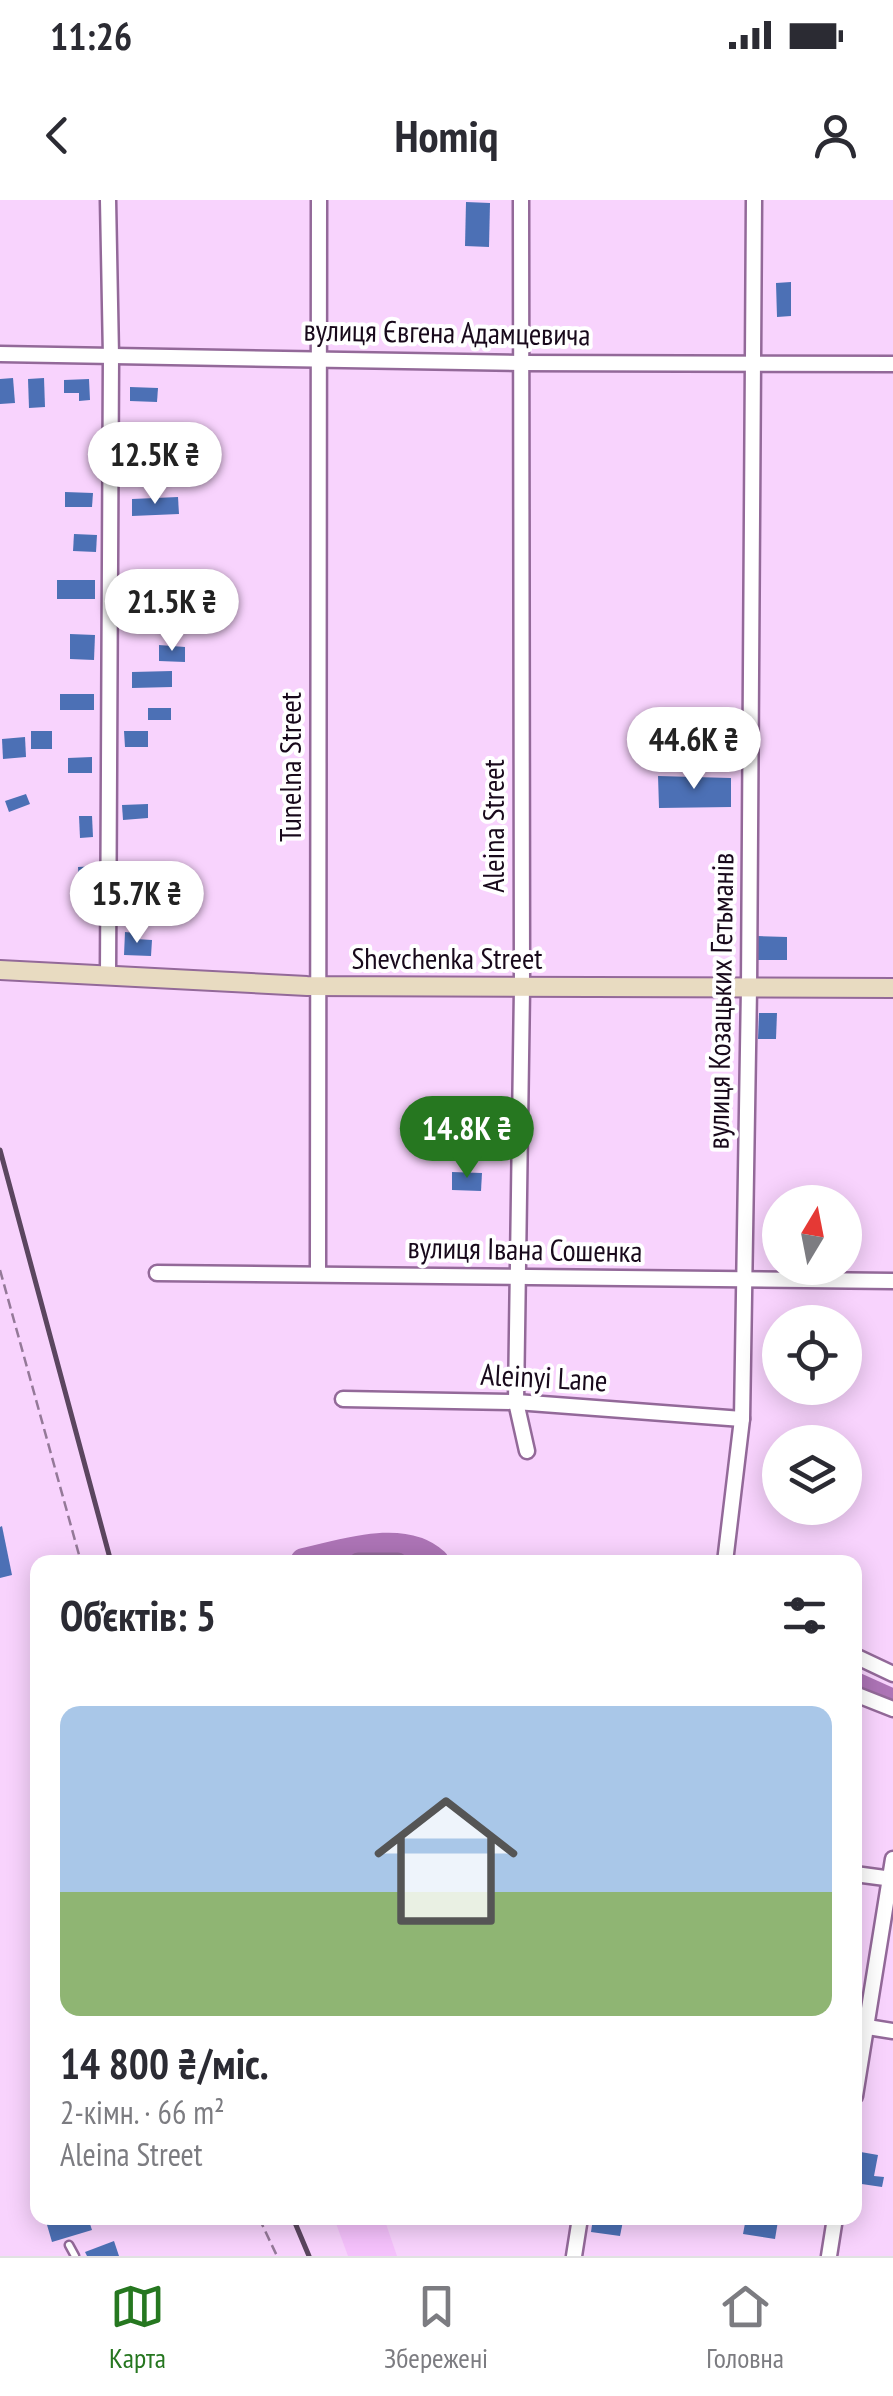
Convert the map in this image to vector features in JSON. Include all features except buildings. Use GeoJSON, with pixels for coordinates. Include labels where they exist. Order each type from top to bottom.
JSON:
{"type":"FeatureCollection","features":[{"type":"Feature","properties":{"kind":"street"},"geometry":{"type":"LineString","coordinates":[[108,200],[108,975]]}},
{"type":"Feature","properties":{"kind":"street","name":"Tunelna Street"},"geometry":{"type":"LineString","coordinates":[[318,1274],[319,200]]}},
{"type":"Feature","properties":{"kind":"street","name":"Aleina Street"},"geometry":{"type":"LineString","coordinates":[[521,200],[522,988],[516,1402],[527,1451]]}},
{"type":"Feature","properties":{"kind":"street","name":"вулиця Козацьких Гетьманів"},"geometry":{"type":"LineString","coordinates":[[726,1555],[742,1419],[754,200]]}},
{"type":"Feature","properties":{"kind":"street","name":"вулиця Євгена Адамцевича"},"geometry":{"type":"LineString","coordinates":[[0,354],[520,363],[893,364]]}},
{"type":"Feature","properties":{"kind":"street","name":"Shevchenka Street"},"geometry":{"type":"LineString","coordinates":[[0,970],[318,986],[893,988]]}},
{"type":"Feature","properties":{"kind":"street","name":"вулиця Івана Сошенка"},"geometry":{"type":"LineString","coordinates":[[157,1274],[893,1281]]}},
{"type":"Feature","properties":{"kind":"street","name":"Aleinyi Lane"},"geometry":{"type":"LineString","coordinates":[[343,1399],[516,1402],[742,1419]]}},
{"type":"Feature","properties":{"kind":"street"},"geometry":{"type":"LineString","coordinates":[[862,1659],[893,1674]]}},
{"type":"Feature","properties":{"kind":"street"},"geometry":{"type":"LineString","coordinates":[[862,1697],[893,1710]]}},
{"type":"Feature","properties":{"kind":"street"},"geometry":{"type":"LineString","coordinates":[[862,2020],[893,1859]]}},
{"type":"Feature","properties":{"kind":"street"},"geometry":{"type":"LineString","coordinates":[[862,1875],[892,1878]]}},
{"type":"Feature","properties":{"kind":"street"},"geometry":{"type":"LineString","coordinates":[[862,2025],[893,2030]]}},
{"type":"Feature","properties":{"kind":"street"},"geometry":{"type":"LineString","coordinates":[[574,2256],[579,2225]]}},
{"type":"Feature","properties":{"kind":"street"},"geometry":{"type":"LineString","coordinates":[[829,2256],[835,2225]]}},
{"type":"Feature","properties":{"kind":"lane"},"geometry":{"type":"LineString","coordinates":[[69,2245],[75,2256]]}},
{"type":"Feature","properties":{"kind":"path"},"geometry":{"type":"LineString","coordinates":[[0,1270],[78,1555]]}},
{"type":"Feature","properties":{"kind":"path"},"geometry":{"type":"LineString","coordinates":[[262,2225],[277,2256]]}},
{"type":"Feature","properties":{"kind":"shaded area"},"geometry":{"type":"Polygon","coordinates":[[[337,2225],[386,2225],[397,2256],[348,2256],[337,2225]]]}},
{"type":"Feature","properties":{"kind":"waterway"},"geometry":{"type":"LineString","coordinates":[[336,1555],[390,1547],[425,1555]]}},
{"type":"Feature","properties":{"kind":"waterway"},"geometry":{"type":"LineString","coordinates":[[862,1689],[893,1703]]}},
{"type":"Feature","properties":{"kind":"railway"},"geometry":{"type":"LineString","coordinates":[[0,1150],[109,1555]]}},
{"type":"Feature","properties":{"kind":"railway"},"geometry":{"type":"LineString","coordinates":[[296,2225],[309,2256]]}}]}
